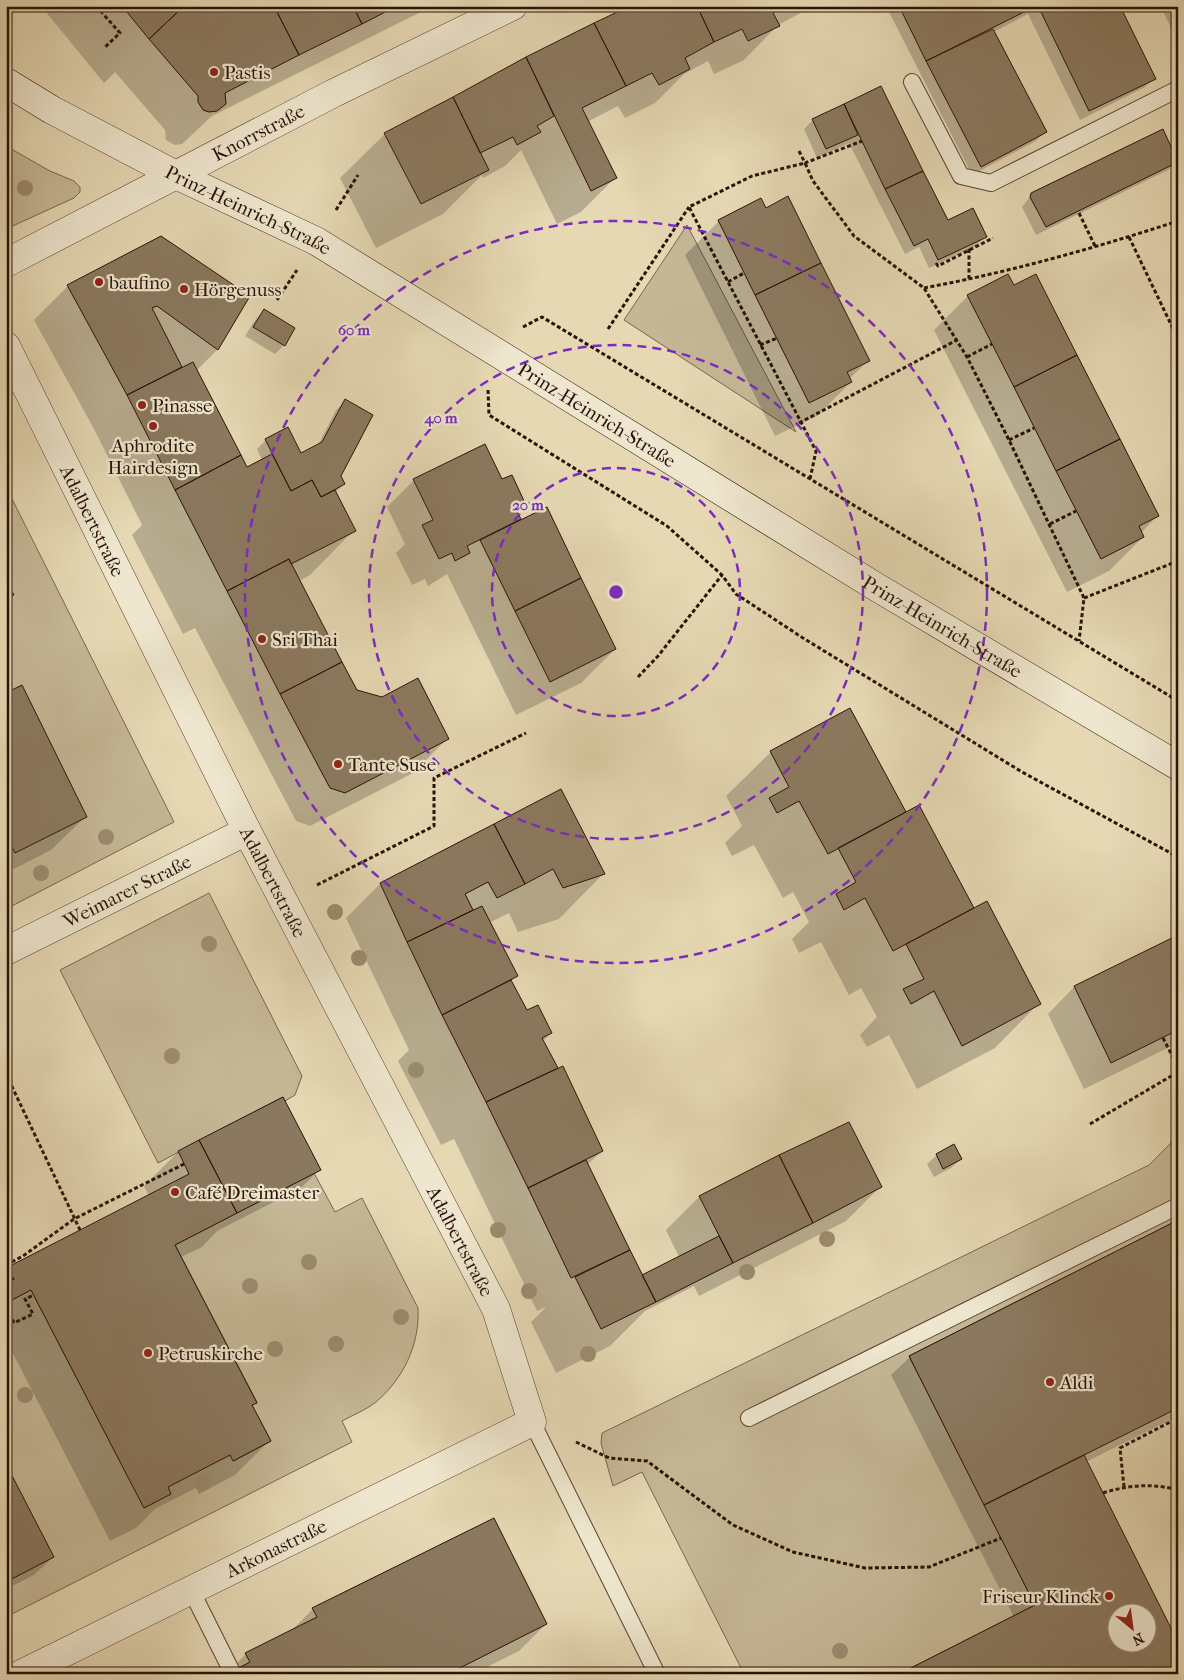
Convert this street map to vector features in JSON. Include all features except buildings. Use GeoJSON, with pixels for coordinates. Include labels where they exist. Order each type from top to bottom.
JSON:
{"type":"FeatureCollection","features":[{"type":"Feature","properties":{"kind":"street","name":"Knorrstraße"},"geometry":{"type":"LineString","coordinates":[[6,263],[334,93],[513,6]]}},
{"type":"Feature","properties":{"kind":"street","name":"Prinz-Heinrich-Straße"},"geometry":{"type":"LineString","coordinates":[[6,82],[52,110],[176,175],[316,241],[878,588],[1178,766]]}},
{"type":"Feature","properties":{"kind":"street","name":"Adalbertstraße"},"geometry":{"type":"LineString","coordinates":[[6,346],[283,902],[496,1309],[532,1422]]}},
{"type":"Feature","properties":{"kind":"street","name":"Weimarer Straße"},"geometry":{"type":"LineString","coordinates":[[6,951],[247,831]]}},
{"type":"Feature","properties":{"kind":"street","name":"Arkonastraße"},"geometry":{"type":"LineString","coordinates":[[21,1674],[532,1422]]}},
{"type":"Feature","properties":{"kind":"lane"},"geometry":{"type":"LineString","coordinates":[[912,82],[961,176],[991,183],[1178,89]]}},
{"type":"Feature","properties":{"kind":"lane"},"geometry":{"type":"LineString","coordinates":[[749,1418],[1178,1206]]}},
{"type":"Feature","properties":{"kind":"lane"},"geometry":{"type":"LineString","coordinates":[[532,1422],[657,1674]]}},
{"type":"Feature","properties":{"kind":"lane"},"geometry":{"type":"LineString","coordinates":[[191,1590],[232,1672]]}},
{"type":"Feature","properties":{"kind":"path"},"geometry":{"type":"LineString","coordinates":[[96,6],[120,33],[106,47]]}},
{"type":"Feature","properties":{"kind":"path"},"geometry":{"type":"LineString","coordinates":[[608,329],[689,207],[752,176],[805,163],[862,142]]}},
{"type":"Feature","properties":{"kind":"path"},"geometry":{"type":"LineString","coordinates":[[798,152],[813,180],[854,236],[924,288],[967,357],[1010,440],[1084,598],[1079,641]]}},
{"type":"Feature","properties":{"kind":"path"},"geometry":{"type":"LineString","coordinates":[[689,207],[799,423],[816,451],[810,479]]}},
{"type":"Feature","properties":{"kind":"path"},"geometry":{"type":"LineString","coordinates":[[1079,213],[1096,246]]}},
{"type":"Feature","properties":{"kind":"path"},"geometry":{"type":"LineString","coordinates":[[924,288],[969,280],[1129,237],[1178,221]]}},
{"type":"Feature","properties":{"kind":"path"},"geometry":{"type":"LineString","coordinates":[[1129,237],[1178,339]]}},
{"type":"Feature","properties":{"kind":"path"},"geometry":{"type":"LineString","coordinates":[[936,263],[938,266],[993,238]]}},
{"type":"Feature","properties":{"kind":"path"},"geometry":{"type":"LineString","coordinates":[[969,249],[969,280]]}},
{"type":"Feature","properties":{"kind":"path"},"geometry":{"type":"LineString","coordinates":[[728,282],[744,273]]}},
{"type":"Feature","properties":{"kind":"path"},"geometry":{"type":"LineString","coordinates":[[485,346],[542,317],[1178,701]]}},
{"type":"Feature","properties":{"kind":"path"},"geometry":{"type":"LineString","coordinates":[[760,345],[777,338]]}},
{"type":"Feature","properties":{"kind":"path"},"geometry":{"type":"LineString","coordinates":[[799,423],[957,340]]}},
{"type":"Feature","properties":{"kind":"path"},"geometry":{"type":"LineString","coordinates":[[967,357],[992,344]]}},
{"type":"Feature","properties":{"kind":"path"},"geometry":{"type":"LineString","coordinates":[[489,415],[668,526],[722,575],[736,594],[803,638],[1022,772],[1178,858]]}},
{"type":"Feature","properties":{"kind":"path"},"geometry":{"type":"LineString","coordinates":[[1010,440],[1034,428]]}},
{"type":"Feature","properties":{"kind":"path"},"geometry":{"type":"LineString","coordinates":[[1050,524],[1076,511]]}},
{"type":"Feature","properties":{"kind":"path"},"geometry":{"type":"LineString","coordinates":[[1084,598],[1178,561]]}},
{"type":"Feature","properties":{"kind":"path"},"geometry":{"type":"LineString","coordinates":[[638,677],[658,656],[722,575]]}},
{"type":"Feature","properties":{"kind":"path"},"geometry":{"type":"LineString","coordinates":[[283,902],[434,826],[434,778],[526,733]]}},
{"type":"Feature","properties":{"kind":"path"},"geometry":{"type":"LineString","coordinates":[[1163,1038],[1178,1067]]}},
{"type":"Feature","properties":{"kind":"path"},"geometry":{"type":"LineString","coordinates":[[1090,1124],[1178,1072]]}},
{"type":"Feature","properties":{"kind":"path"},"geometry":{"type":"LineString","coordinates":[[6,1074],[80,1230]]}},
{"type":"Feature","properties":{"kind":"path"},"geometry":{"type":"LineString","coordinates":[[6,1265],[23,1256],[74,1219],[184,1164]]}},
{"type":"Feature","properties":{"kind":"path"},"geometry":{"type":"LineString","coordinates":[[6,1283],[14,1278]]}},
{"type":"Feature","properties":{"kind":"path"},"geometry":{"type":"LineString","coordinates":[[6,1308],[14,1323],[32,1314],[25,1299],[34,1295]]}},
{"type":"Feature","properties":{"kind":"path"},"geometry":{"type":"LineString","coordinates":[[1124,1487],[1120,1448],[1178,1418]]}},
{"type":"Feature","properties":{"kind":"path"},"geometry":{"type":"LineString","coordinates":[[532,1422],[609,1458],[647,1461],[733,1525],[794,1552],[865,1568],[929,1567],[1001,1538]]}},
{"type":"Feature","properties":{"kind":"path"},"geometry":{"type":"LineString","coordinates":[[1103,1494],[1124,1487],[1162,1485],[1178,1490]]}},
{"type":"Feature","properties":{"kind":"shaded area"},"geometry":{"type":"Polygon","coordinates":[[[6,146],[50,171],[74,181],[80,187],[80,192],[74,198],[6,229],[6,146]]]}},
{"type":"Feature","properties":{"kind":"shaded area"},"geometry":{"type":"Polygon","coordinates":[[[687,225],[796,432],[624,320],[687,225]]]}},
{"type":"Feature","properties":{"kind":"shaded area"},"geometry":{"type":"Polygon","coordinates":[[[6,487],[174,822],[6,909],[6,487]]]}},
{"type":"Feature","properties":{"kind":"shaded area"},"geometry":{"type":"Polygon","coordinates":[[[209,893],[302,1076],[295,1095],[285,1101],[283,1097],[158,1163],[60,970],[209,893]]]}},
{"type":"Feature","properties":{"kind":"shaded area"},"geometry":{"type":"Polygon","coordinates":[[[1178,1136],[1178,1220],[909,1356],[1035,1605],[899,1674],[744,1674],[642,1472],[613,1486],[601,1443],[602,1433],[1149,1165],[1178,1136]]]}},
{"type":"Feature","properties":{"kind":"shaded area"},"geometry":{"type":"Polygon","coordinates":[[[314,1173],[335,1212],[362,1198],[418,1308],[418,1322],[413,1348],[402,1372],[386,1393],[376,1402],[342,1421],[352,1442],[6,1617],[6,1303],[31,1290],[144,1508],[171,1494],[168,1487],[230,1455],[234,1461],[271,1441],[252,1405],[257,1402],[175,1245],[314,1173]]]}},
{"type":"Feature","properties":{"kind":"place","name":"Pastis"},"geometry":{"type":"Point","coordinates":[214,72]}},
{"type":"Feature","properties":{"kind":"place","name":"baufino"},"geometry":{"type":"Point","coordinates":[99,282]}},
{"type":"Feature","properties":{"kind":"place","name":"Hörgenuss"},"geometry":{"type":"Point","coordinates":[184,289]}},
{"type":"Feature","properties":{"kind":"place","name":"Pinasse"},"geometry":{"type":"Point","coordinates":[142,405]}},
{"type":"Feature","properties":{"kind":"place","name":"Aphrodite Hairdesign"},"geometry":{"type":"Point","coordinates":[153,426]}},
{"type":"Feature","properties":{"kind":"place","name":"Sri Thai"},"geometry":{"type":"Point","coordinates":[262,639]}},
{"type":"Feature","properties":{"kind":"place","name":"Tante Suse"},"geometry":{"type":"Point","coordinates":[338,764]}},
{"type":"Feature","properties":{"kind":"place","name":"Café Dreimaster"},"geometry":{"type":"Point","coordinates":[175,1192]}},
{"type":"Feature","properties":{"kind":"place","name":"Petruskirche"},"geometry":{"type":"Point","coordinates":[148,1353]}},
{"type":"Feature","properties":{"kind":"place","name":"Aldi"},"geometry":{"type":"Point","coordinates":[1050,1382]}},
{"type":"Feature","properties":{"kind":"place","name":"Friseur Klinck"},"geometry":{"type":"Point","coordinates":[1109,1596]}}]}
